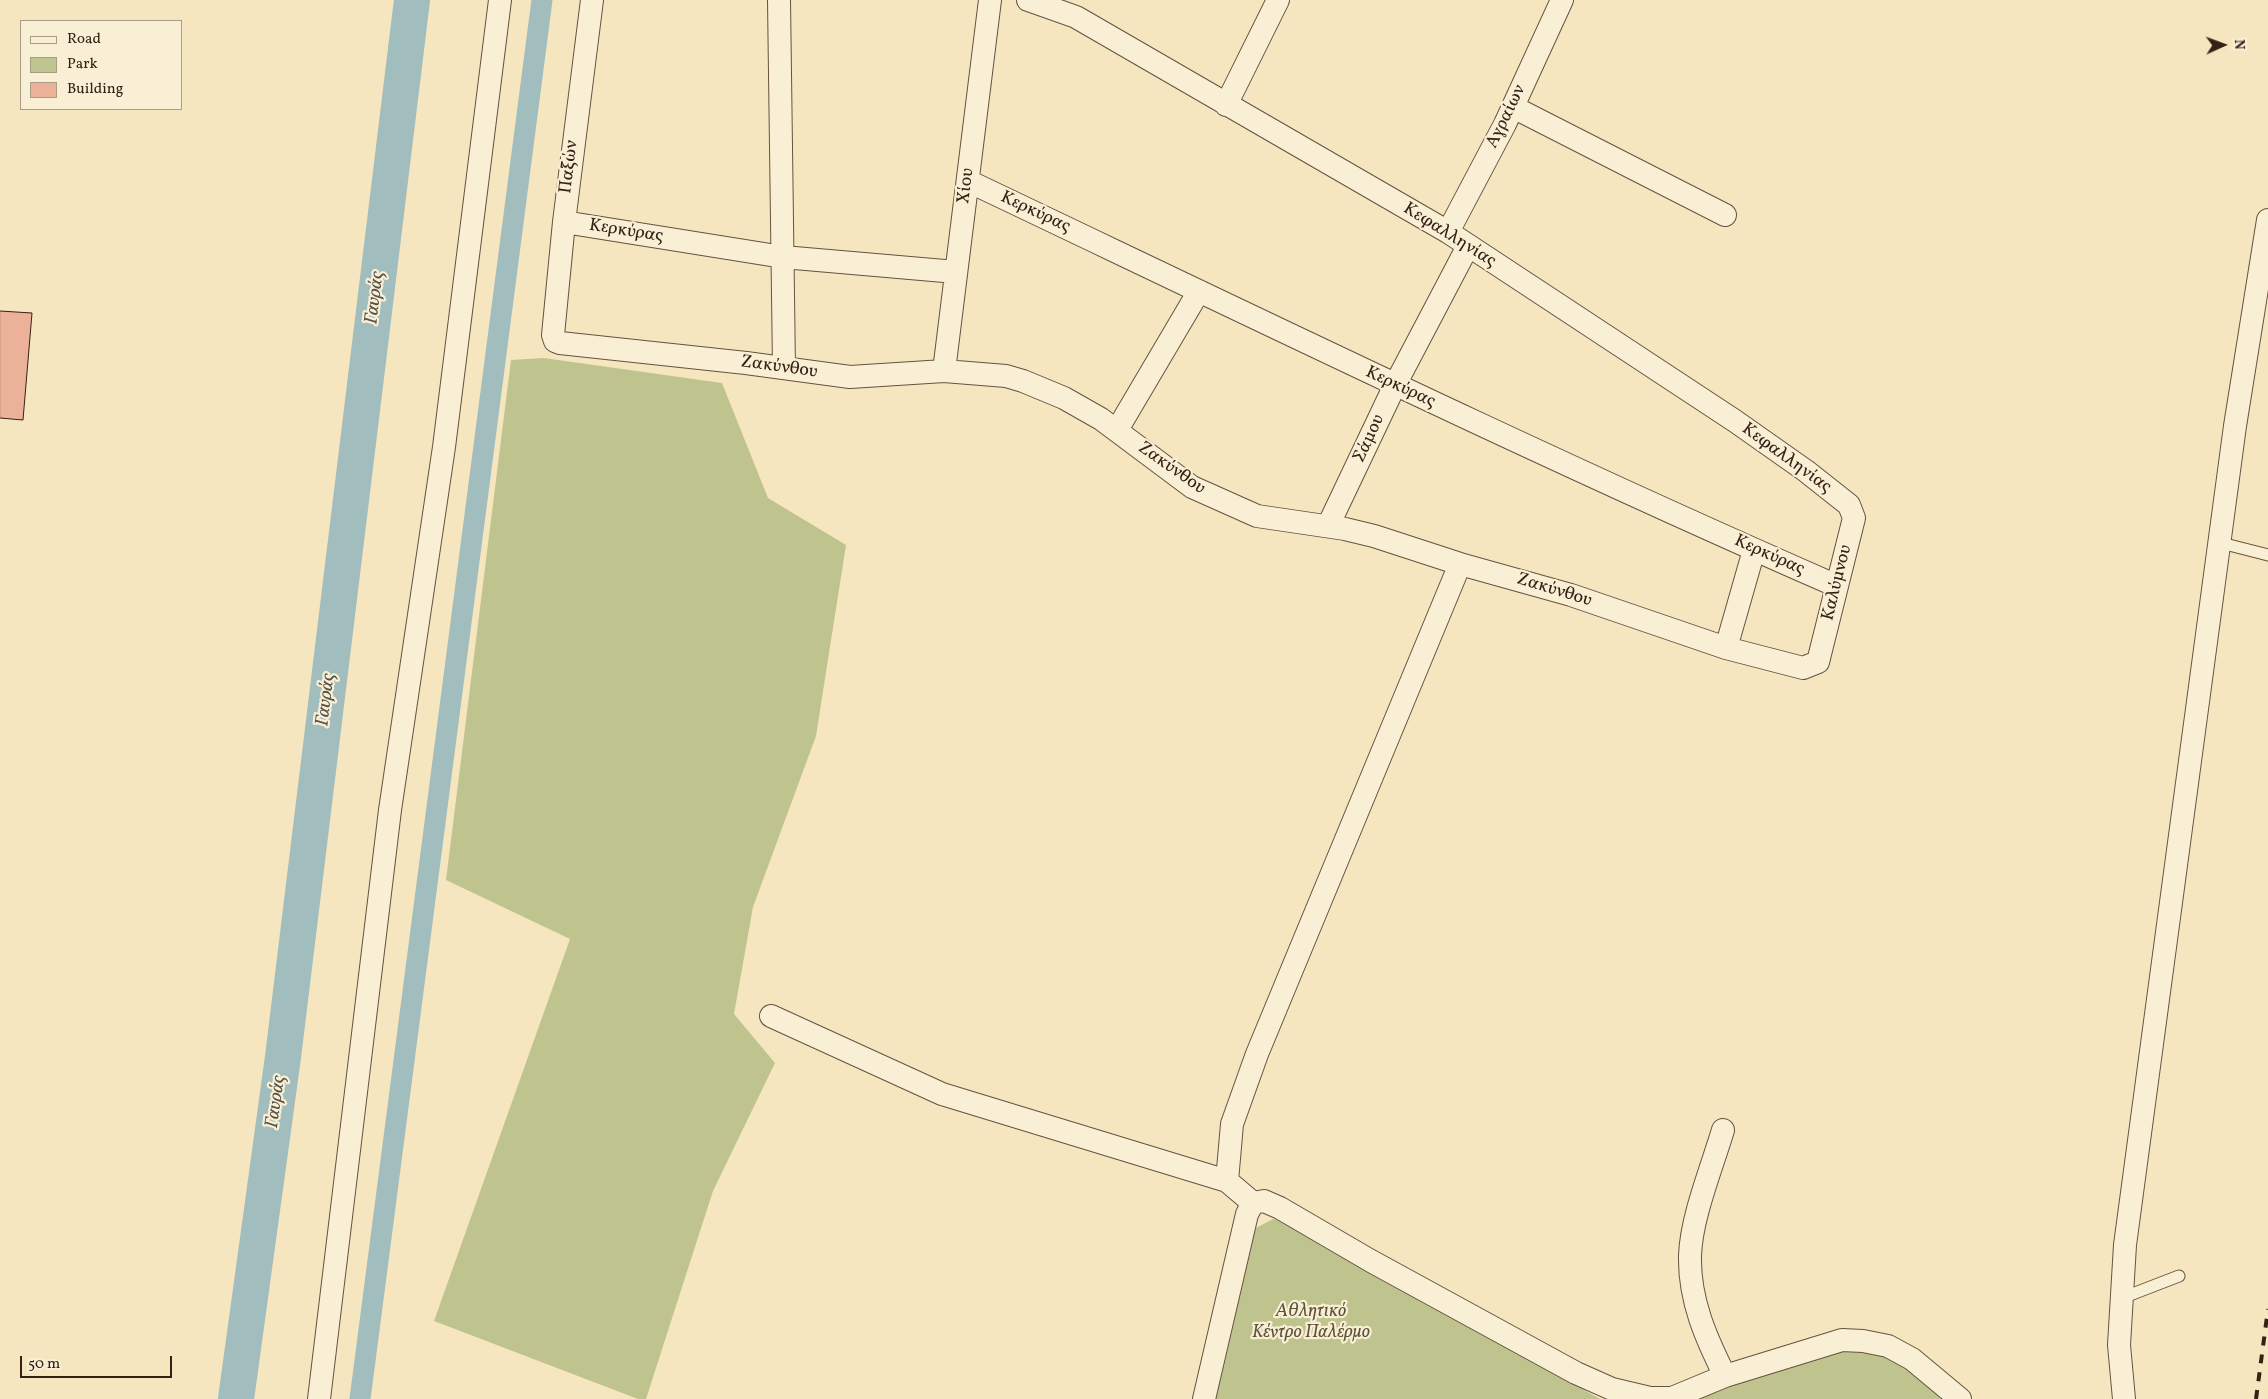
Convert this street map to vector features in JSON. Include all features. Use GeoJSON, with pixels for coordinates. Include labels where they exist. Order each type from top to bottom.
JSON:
{"type":"FeatureCollection","features":[{"type":"Feature","properties":{"kind":"street"},"geometry":{"type":"LineString","coordinates":[[319,1399],[390,810],[444,448],[500,0]]}},
{"type":"Feature","properties":{"kind":"street","name":"Παξών"},"geometry":{"type":"LineString","coordinates":[[553,335],[564,222],[592,0]]}},
{"type":"Feature","properties":{"kind":"street"},"geometry":{"type":"LineString","coordinates":[[779,0],[784,368]]}},
{"type":"Feature","properties":{"kind":"street","name":"Χίου"},"geometry":{"type":"LineString","coordinates":[[944,371],[990,0]]}},
{"type":"Feature","properties":{"kind":"street","name":"Κεφαλληνίας"},"geometry":{"type":"LineString","coordinates":[[1028,0],[1081,9],[1226,105],[1448,232],[1735,421],[1849,505]]}},
{"type":"Feature","properties":{"kind":"street"},"geometry":{"type":"LineString","coordinates":[[1226,105],[1278,0]]}},
{"type":"Feature","properties":{"kind":"street","name":"Αγραίων"},"geometry":{"type":"LineString","coordinates":[[1448,232],[1513,107],[1562,0]]}},
{"type":"Feature","properties":{"kind":"street"},"geometry":{"type":"LineString","coordinates":[[1513,107],[1725,216]]}},
{"type":"Feature","properties":{"kind":"street","name":"Κερκύρας"},"geometry":{"type":"LineString","coordinates":[[968,181],[1395,385],[1754,550],[1837,586]]}},
{"type":"Feature","properties":{"kind":"street"},"geometry":{"type":"LineString","coordinates":[[2124,1399],[2119,1345],[2127,1235],[2235,426],[2268,220]]}},
{"type":"Feature","properties":{"kind":"street","name":"Κερκύρας"},"geometry":{"type":"LineString","coordinates":[[564,222],[783,257],[956,272]]}},
{"type":"Feature","properties":{"kind":"street","name":"Σάμου"},"geometry":{"type":"LineString","coordinates":[[1328,526],[1395,385],[1468,246]]}},
{"type":"Feature","properties":{"kind":"street"},"geometry":{"type":"LineString","coordinates":[[1117,430],[1199,291]]}},
{"type":"Feature","properties":{"kind":"street","name":"Ζακύνθου"},"geometry":{"type":"LineString","coordinates":[[553,335],[554,340],[560,343],[866,378],[944,371],[1006,376],[1024,380],[1064,398],[1117,430],[1178,477],[1216,499],[1256,516],[1328,526],[1374,536],[1460,564],[1571,595],[1726,648],[1803,668],[1818,662]]}},
{"type":"Feature","properties":{"kind":"street","name":"Καλύμνου"},"geometry":{"type":"LineString","coordinates":[[1818,662],[1854,518],[1849,505]]}},
{"type":"Feature","properties":{"kind":"street"},"geometry":{"type":"LineString","coordinates":[[1726,648],[1754,550]]}},
{"type":"Feature","properties":{"kind":"street"},"geometry":{"type":"LineString","coordinates":[[1227,1181],[1232,1124],[1257,1054],[1460,564]]}},
{"type":"Feature","properties":{"kind":"street"},"geometry":{"type":"LineString","coordinates":[[771,1016],[942,1094],[1227,1181],[1253,1203]]}},
{"type":"Feature","properties":{"kind":"street"},"geometry":{"type":"LineString","coordinates":[[1723,1130],[1694,1231],[1690,1255],[1693,1293],[1698,1314],[1709,1345],[1725,1376]]}},
{"type":"Feature","properties":{"kind":"street"},"geometry":{"type":"LineString","coordinates":[[1253,1203],[1264,1201],[1280,1208],[1371,1261],[1576,1373],[1612,1389],[1650,1398],[1672,1398],[1725,1376],[1842,1340],[1863,1341],[1888,1346],[1912,1359],[1960,1399]]}},
{"type":"Feature","properties":{"kind":"street"},"geometry":{"type":"LineString","coordinates":[[1204,1399],[1247,1214],[1253,1203]]}},
{"type":"Feature","properties":{"kind":"lane"},"geometry":{"type":"LineString","coordinates":[[2220,543],[2268,555]]}},
{"type":"Feature","properties":{"kind":"lane"},"geometry":{"type":"LineString","coordinates":[[2122,1298],[2179,1276]]}},
{"type":"Feature","properties":{"kind":"green space"},"geometry":{"type":"Polygon","coordinates":[[[544,358],[722,383],[768,498],[846,545],[816,736],[753,907],[734,1014],[775,1063],[713,1191],[646,1399],[638,1399],[434,1321],[570,939],[446,880],[511,360],[544,358]]]}},
{"type":"Feature","properties":{"kind":"green space","name":"Αθλητικό Κέντρο Παλέρμο"},"geometry":{"type":"Polygon","coordinates":[[[1273,1219],[1283,1220],[1600,1399],[1212,1399],[1249,1249],[1256,1228],[1273,1219]]]}},
{"type":"Feature","properties":{"kind":"green space"},"geometry":{"type":"Polygon","coordinates":[[[1842,1346],[1896,1358],[1941,1399],[1690,1399],[1842,1346]]]}},
{"type":"Feature","properties":{"kind":"building"},"geometry":{"type":"Polygon","coordinates":[[[0,311],[32,313],[23,420],[0,418],[0,311]]]}},
{"type":"Feature","properties":{"kind":"waterway","name":"Γαυράς"},"geometry":{"type":"LineString","coordinates":[[236,1399],[283,1057],[412,0]]}},
{"type":"Feature","properties":{"kind":"waterway"},"geometry":{"type":"LineString","coordinates":[[360,1399],[542,0]]}},
{"type":"Feature","properties":{"kind":"railway"},"geometry":{"type":"LineString","coordinates":[[2256,1399],[2268,1309]]}}]}
